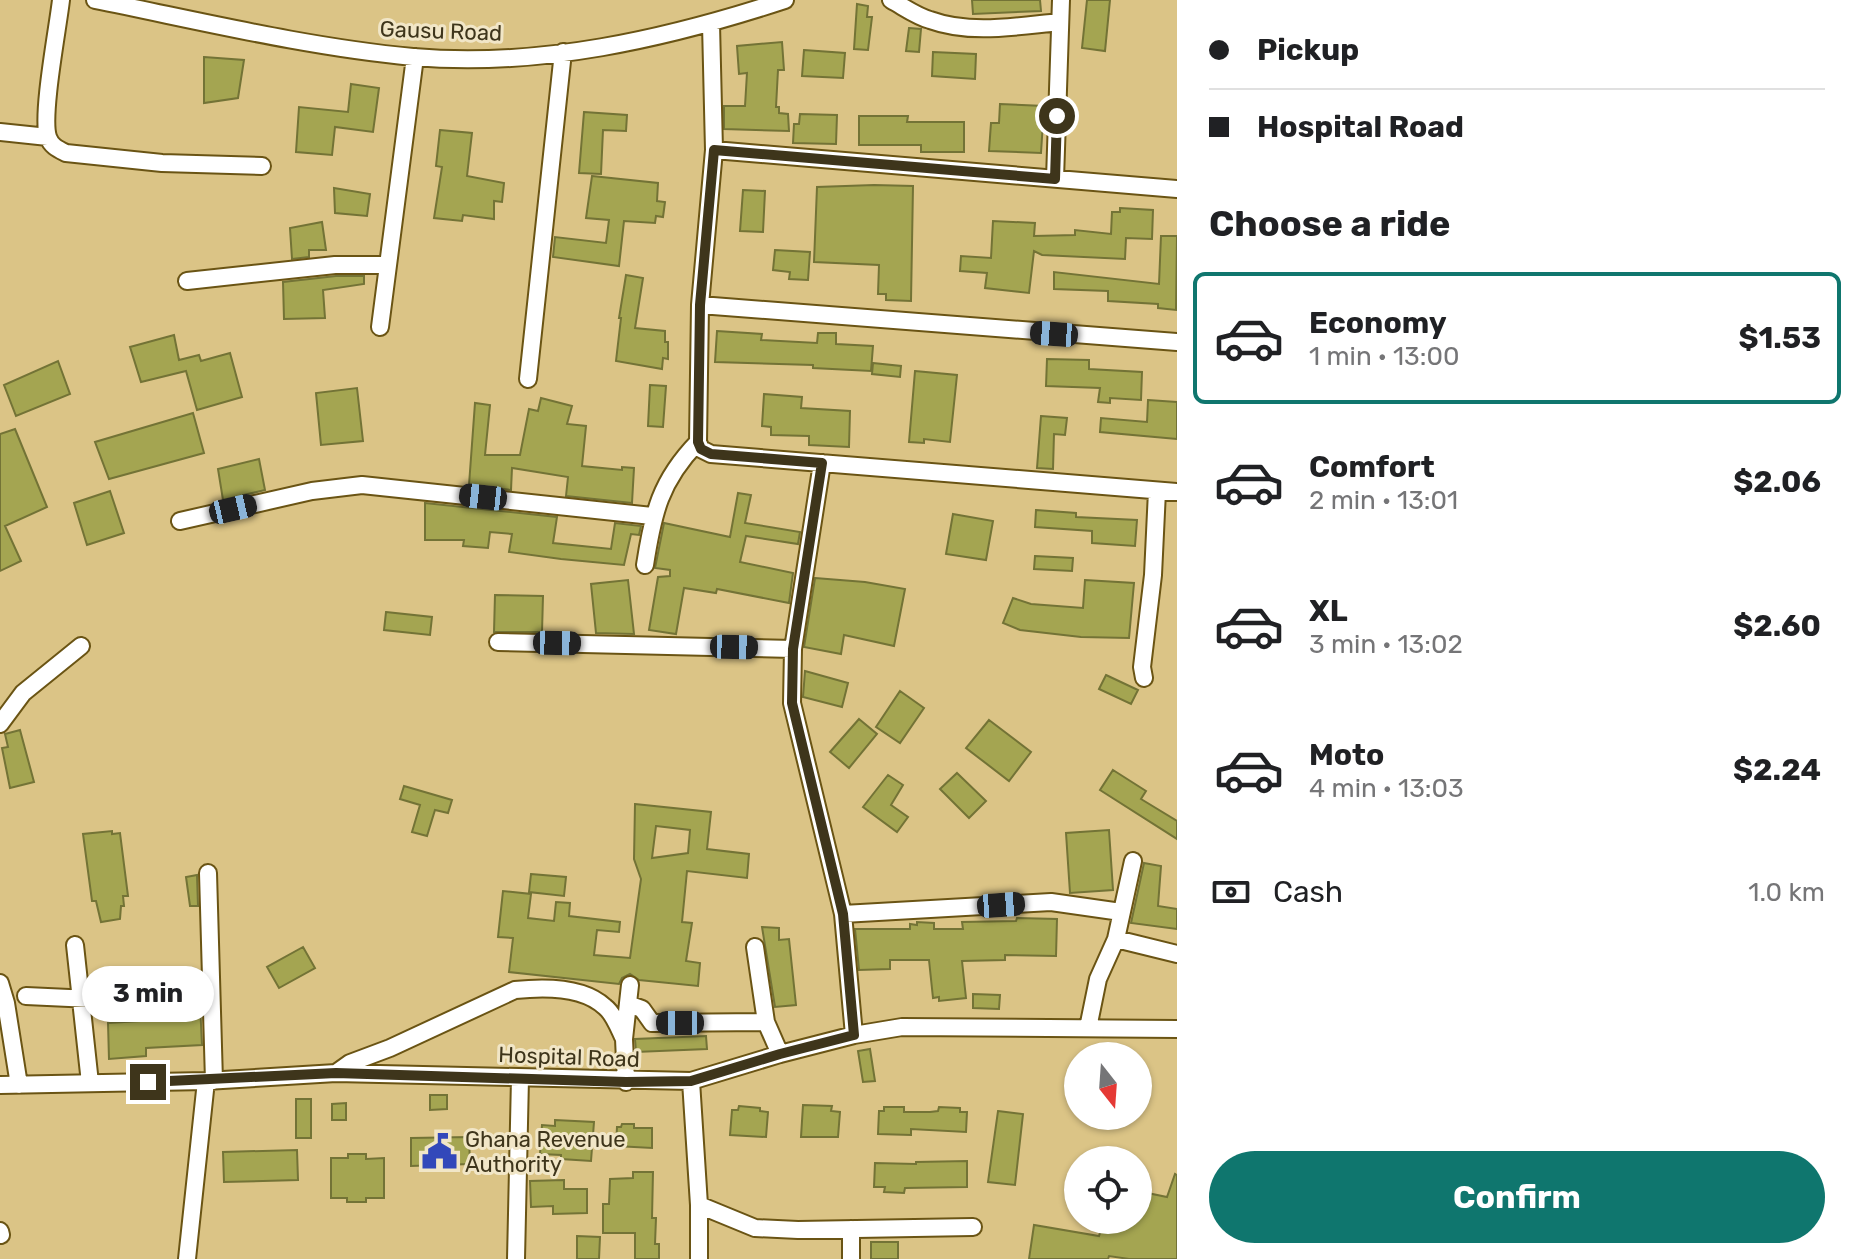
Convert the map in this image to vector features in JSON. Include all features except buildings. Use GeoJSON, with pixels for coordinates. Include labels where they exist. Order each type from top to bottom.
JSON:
{"type":"FeatureCollection","features":[{"type":"Feature","properties":{"kind":"street"},"geometry":{"type":"LineString","coordinates":[[61,0],[47,115],[48,137],[55,148],[66,153],[162,163],[262,166]]}},
{"type":"Feature","properties":{"kind":"street","name":"Gausu Road"},"geometry":{"type":"LineString","coordinates":[[95,0],[316,44],[415,57],[486,58],[633,42],[711,24],[785,0]]}},
{"type":"Feature","properties":{"kind":"street"},"geometry":{"type":"LineString","coordinates":[[891,0],[927,20],[951,27],[974,29],[1060,22]]}},
{"type":"Feature","properties":{"kind":"street"},"geometry":{"type":"LineString","coordinates":[[1055,179],[1061,0]]}},
{"type":"Feature","properties":{"kind":"street"},"geometry":{"type":"LineString","coordinates":[[711,24],[714,150],[700,305],[698,442],[701,449],[711,454],[1177,492]]}},
{"type":"Feature","properties":{"kind":"street"},"geometry":{"type":"LineString","coordinates":[[528,379],[563,52]]}},
{"type":"Feature","properties":{"kind":"street"},"geometry":{"type":"LineString","coordinates":[[380,327],[415,57]]}},
{"type":"Feature","properties":{"kind":"street"},"geometry":{"type":"LineString","coordinates":[[0,132],[48,137]]}},
{"type":"Feature","properties":{"kind":"street"},"geometry":{"type":"LineString","coordinates":[[714,150],[1177,189]]}},
{"type":"Feature","properties":{"kind":"street"},"geometry":{"type":"LineString","coordinates":[[187,281],[335,265],[388,265]]}},
{"type":"Feature","properties":{"kind":"street"},"geometry":{"type":"LineString","coordinates":[[700,305],[1177,342]]}},
{"type":"Feature","properties":{"kind":"street"},"geometry":{"type":"LineString","coordinates":[[645,565],[652,516],[680,460],[698,442]]}},
{"type":"Feature","properties":{"kind":"street"},"geometry":{"type":"LineString","coordinates":[[822,463],[793,649],[792,703],[843,914],[854,1035]]}},
{"type":"Feature","properties":{"kind":"street"},"geometry":{"type":"LineString","coordinates":[[180,521],[312,491],[362,485],[652,516]]}},
{"type":"Feature","properties":{"kind":"street"},"geometry":{"type":"LineString","coordinates":[[1144,678],[1142,667],[1153,575],[1157,491]]}},
{"type":"Feature","properties":{"kind":"street"},"geometry":{"type":"LineString","coordinates":[[498,642],[793,649]]}},
{"type":"Feature","properties":{"kind":"street"},"geometry":{"type":"LineString","coordinates":[[0,724],[23,693],[81,646]]}},
{"type":"Feature","properties":{"kind":"street"},"geometry":{"type":"LineString","coordinates":[[1088,1028],[1098,979],[1116,939],[1133,861]]}},
{"type":"Feature","properties":{"kind":"street"},"geometry":{"type":"LineString","coordinates":[[187,1259],[210,1081],[208,873]]}},
{"type":"Feature","properties":{"kind":"street"},"geometry":{"type":"LineString","coordinates":[[843,914],[1051,902],[1121,912]]}},
{"type":"Feature","properties":{"kind":"street"},"geometry":{"type":"LineString","coordinates":[[1116,939],[1177,954]]}},
{"type":"Feature","properties":{"kind":"street"},"geometry":{"type":"LineString","coordinates":[[75,945],[90,1083]]}},
{"type":"Feature","properties":{"kind":"street"},"geometry":{"type":"LineString","coordinates":[[755,947],[766,1022],[780,1054]]}},
{"type":"Feature","properties":{"kind":"street"},"geometry":{"type":"LineString","coordinates":[[0,983],[19,1085]]}},
{"type":"Feature","properties":{"kind":"street"},"geometry":{"type":"LineString","coordinates":[[626,1082],[624,1039],[630,985]]}},
{"type":"Feature","properties":{"kind":"street"},"geometry":{"type":"LineString","coordinates":[[336,1073],[350,1063],[390,1048],[515,990],[571,991],[594,999],[607,1008],[624,1039]]}},
{"type":"Feature","properties":{"kind":"street"},"geometry":{"type":"LineString","coordinates":[[26,996],[134,1001]]}},
{"type":"Feature","properties":{"kind":"street"},"geometry":{"type":"LineString","coordinates":[[628,1004],[642,1009],[652,1023],[766,1022]]}},
{"type":"Feature","properties":{"kind":"street","name":"Hospital Road"},"geometry":{"type":"LineString","coordinates":[[0,1085],[210,1081],[336,1073],[626,1082],[691,1081],[854,1035],[902,1027],[1177,1029]]}},
{"type":"Feature","properties":{"kind":"street"},"geometry":{"type":"LineString","coordinates":[[516,1259],[520,1078]]}},
{"type":"Feature","properties":{"kind":"street"},"geometry":{"type":"LineString","coordinates":[[691,1081],[699,1205],[699,1259]]}},
{"type":"Feature","properties":{"kind":"street"},"geometry":{"type":"LineString","coordinates":[[699,1205],[755,1228],[973,1227]]}},
{"type":"Feature","properties":{"kind":"street"},"geometry":{"type":"LineString","coordinates":[[851,1229],[851,1259]]}},
{"type":"Feature","properties":{"kind":"place","name":"Ghana Revenue Authority"},"geometry":{"type":"Point","coordinates":[439,1152]}},
{"type":"Feature","properties":{"kind":"route"},"geometry":{"type":"LineString","coordinates":[[148,1082],[336,1073],[626,1082],[691,1081],[854,1035],[839,889],[792,703],[793,649],[822,463],[711,454],[701,449],[698,442],[700,305],[714,150],[1055,179],[1057,116]]}}]}
